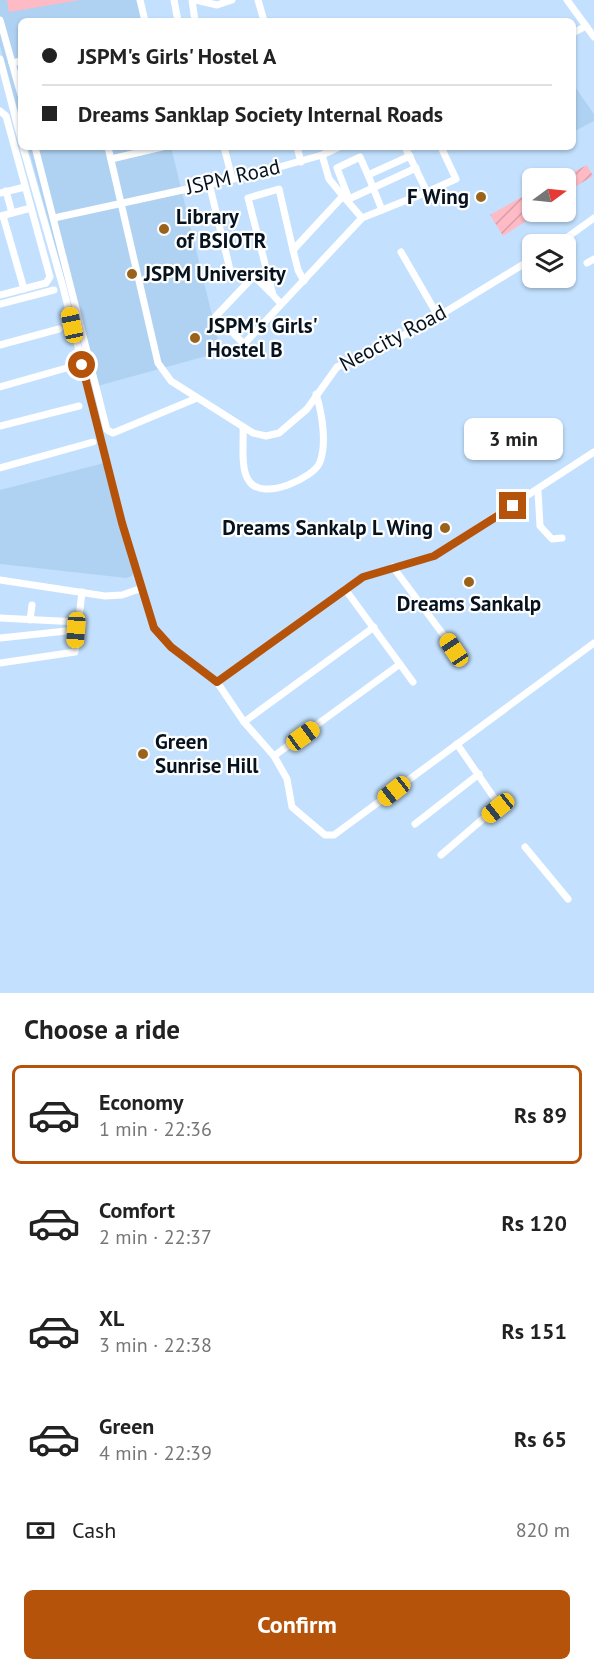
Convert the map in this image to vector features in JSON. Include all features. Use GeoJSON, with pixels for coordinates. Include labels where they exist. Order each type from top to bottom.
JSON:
{"type":"FeatureCollection","features":[{"type":"Feature","properties":{"kind":"street"},"geometry":{"type":"LineString","coordinates":[[140,0],[144,18]]}},
{"type":"Feature","properties":{"kind":"street"},"geometry":{"type":"LineString","coordinates":[[174,0],[177,18]]}},
{"type":"Feature","properties":{"kind":"street"},"geometry":{"type":"LineString","coordinates":[[195,18],[194,0],[217,5],[232,0]]}},
{"type":"Feature","properties":{"kind":"street"},"geometry":{"type":"LineString","coordinates":[[258,0],[263,18]]}},
{"type":"Feature","properties":{"kind":"street"},"geometry":{"type":"LineString","coordinates":[[567,0],[594,38]]}},
{"type":"Feature","properties":{"kind":"street"},"geometry":{"type":"LineString","coordinates":[[0,20],[18,84]]}},
{"type":"Feature","properties":{"kind":"street"},"geometry":{"type":"LineString","coordinates":[[576,31],[586,26]]}},
{"type":"Feature","properties":{"kind":"street"},"geometry":{"type":"LineString","coordinates":[[0,59],[18,128]]}},
{"type":"Feature","properties":{"kind":"street"},"geometry":{"type":"LineString","coordinates":[[12,63],[18,62]]}},
{"type":"Feature","properties":{"kind":"street"},"geometry":{"type":"LineString","coordinates":[[1,100],[10,98]]}},
{"type":"Feature","properties":{"kind":"street"},"geometry":{"type":"LineString","coordinates":[[0,111],[6,116],[50,280],[46,284],[0,295]]}},
{"type":"Feature","properties":{"kind":"street"},"geometry":{"type":"LineString","coordinates":[[24,150],[63,287],[122,523],[158,634],[171,647],[217,682],[244,722],[274,756],[287,779],[292,807],[330,837],[594,643]]}},
{"type":"Feature","properties":{"kind":"street"},"geometry":{"type":"LineString","coordinates":[[36,150],[107,429],[113,433],[197,398]]}},
{"type":"Feature","properties":{"kind":"street","name":"Neocity Road"},"geometry":{"type":"LineString","coordinates":[[109,150],[158,363],[166,377],[243,427],[260,435],[279,433],[307,409],[337,367],[419,328],[522,265]]}},
{"type":"Feature","properties":{"kind":"street"},"geometry":{"type":"LineString","coordinates":[[111,159],[149,150]]}},
{"type":"Feature","properties":{"kind":"street"},"geometry":{"type":"LineString","coordinates":[[225,150],[232,178]]}},
{"type":"Feature","properties":{"kind":"street"},"geometry":{"type":"LineString","coordinates":[[298,150],[301,162]]}},
{"type":"Feature","properties":{"kind":"street","name":"JSPM Road"},"geometry":{"type":"LineString","coordinates":[[54,218],[301,162],[333,150]]}},
{"type":"Feature","properties":{"kind":"street"},"geometry":{"type":"LineString","coordinates":[[407,150],[427,192]]}},
{"type":"Feature","properties":{"kind":"street"},"geometry":{"type":"LineString","coordinates":[[281,304],[254,276],[216,316],[244,344],[362,218],[456,179],[442,150]]}},
{"type":"Feature","properties":{"kind":"street"},"geometry":{"type":"LineString","coordinates":[[322,155],[329,178],[362,218]]}},
{"type":"Feature","properties":{"kind":"street"},"geometry":{"type":"LineString","coordinates":[[368,175],[410,156]]}},
{"type":"Feature","properties":{"kind":"street"},"geometry":{"type":"LineString","coordinates":[[346,198],[337,168],[360,157],[382,210]]}},
{"type":"Feature","properties":{"kind":"street"},"geometry":{"type":"LineString","coordinates":[[292,250],[346,198],[416,168]]}},
{"type":"Feature","properties":{"kind":"street"},"geometry":{"type":"LineString","coordinates":[[209,183],[232,278]]}},
{"type":"Feature","properties":{"kind":"street"},"geometry":{"type":"LineString","coordinates":[[12,213],[3,192],[25,187]]}},
{"type":"Feature","properties":{"kind":"street"},"geometry":{"type":"LineString","coordinates":[[273,295],[248,198],[279,189],[292,250],[304,281]]}},
{"type":"Feature","properties":{"kind":"street"},"geometry":{"type":"LineString","coordinates":[[27,197],[36,195]]}},
{"type":"Feature","properties":{"kind":"street"},"geometry":{"type":"LineString","coordinates":[[24,289],[2,216],[31,208]]}},
{"type":"Feature","properties":{"kind":"street"},"geometry":{"type":"LineString","coordinates":[[572,234],[594,218]]}},
{"type":"Feature","properties":{"kind":"street"},"geometry":{"type":"LineString","coordinates":[[401,252],[438,316]]}},
{"type":"Feature","properties":{"kind":"street"},"geometry":{"type":"LineString","coordinates":[[0,304],[54,290]]}},
{"type":"Feature","properties":{"kind":"street"},"geometry":{"type":"LineString","coordinates":[[0,345],[59,329]]}},
{"type":"Feature","properties":{"kind":"street"},"geometry":{"type":"LineString","coordinates":[[0,387],[70,367]]}},
{"type":"Feature","properties":{"kind":"street"},"geometry":{"type":"LineString","coordinates":[[243,427],[246,473],[250,483],[263,491],[282,488],[315,468],[320,462],[322,417],[316,394]]}},
{"type":"Feature","properties":{"kind":"street"},"geometry":{"type":"LineString","coordinates":[[0,426],[79,406]]}},
{"type":"Feature","properties":{"kind":"street"},"geometry":{"type":"LineString","coordinates":[[0,468],[93,442]]}},
{"type":"Feature","properties":{"kind":"street"},"geometry":{"type":"LineString","coordinates":[[217,682],[363,577],[434,556],[538,491],[594,452]]}},
{"type":"Feature","properties":{"kind":"street"},"geometry":{"type":"LineString","coordinates":[[538,491],[540,526],[552,539],[562,538]]}},
{"type":"Feature","properties":{"kind":"street"},"geometry":{"type":"LineString","coordinates":[[393,567],[454,650]]}},
{"type":"Feature","properties":{"kind":"street"},"geometry":{"type":"LineString","coordinates":[[0,580],[116,596],[142,588]]}},
{"type":"Feature","properties":{"kind":"street"},"geometry":{"type":"LineString","coordinates":[[345,589],[413,682]]}},
{"type":"Feature","properties":{"kind":"street"},"geometry":{"type":"LineString","coordinates":[[0,663],[75,652],[82,592]]}},
{"type":"Feature","properties":{"kind":"street"},"geometry":{"type":"LineString","coordinates":[[30,620],[32,605]]}},
{"type":"Feature","properties":{"kind":"street"},"geometry":{"type":"LineString","coordinates":[[0,618],[77,626]]}},
{"type":"Feature","properties":{"kind":"street"},"geometry":{"type":"LineString","coordinates":[[0,638],[77,626]]}},
{"type":"Feature","properties":{"kind":"street"},"geometry":{"type":"LineString","coordinates":[[244,722],[374,627]]}},
{"type":"Feature","properties":{"kind":"street"},"geometry":{"type":"LineString","coordinates":[[274,756],[400,664]]}},
{"type":"Feature","properties":{"kind":"street"},"geometry":{"type":"LineString","coordinates":[[441,855],[499,805],[457,744]]}},
{"type":"Feature","properties":{"kind":"street"},"geometry":{"type":"LineString","coordinates":[[415,824],[479,774]]}},
{"type":"Feature","properties":{"kind":"street"},"geometry":{"type":"LineString","coordinates":[[525,847],[568,899]]}},
{"type":"Feature","properties":{"kind":"shaded area"},"geometry":{"type":"Polygon","coordinates":[[[0,0],[139,0],[142,18],[18,18],[18,111],[0,46],[0,0]]]}},
{"type":"Feature","properties":{"kind":"shaded area"},"geometry":{"type":"Polygon","coordinates":[[[7,0],[80,0],[9,12],[7,0]]]}},
{"type":"Feature","properties":{"kind":"shaded area"},"geometry":{"type":"Polygon","coordinates":[[[576,88],[594,114],[594,121],[576,130],[576,88]]]}},
{"type":"Feature","properties":{"kind":"shaded area","name":"JSPM University"},"geometry":{"type":"Polygon","coordinates":[[[29,150],[172,150],[221,352],[94,387],[29,150]]]}},
{"type":"Feature","properties":{"kind":"shaded area"},"geometry":{"type":"Polygon","coordinates":[[[587,165],[593,176],[576,186],[576,171],[587,165]]]}},
{"type":"Feature","properties":{"kind":"shaded area"},"geometry":{"type":"Polygon","coordinates":[[[522,197],[522,222],[525,222],[503,236],[490,215],[522,197]]]}},
{"type":"Feature","properties":{"kind":"shaded area"},"geometry":{"type":"Polygon","coordinates":[[[104,463],[134,571],[132,576],[126,578],[0,564],[0,490],[104,463]]]}},
{"type":"Feature","properties":{"kind":"place","name":"F Wing"},"geometry":{"type":"Point","coordinates":[481,197]}},
{"type":"Feature","properties":{"kind":"place","name":"Library of BSIOTR"},"geometry":{"type":"Point","coordinates":[164,229]}},
{"type":"Feature","properties":{"kind":"place","name":"JSPM University"},"geometry":{"type":"Point","coordinates":[132,274]}},
{"type":"Feature","properties":{"kind":"place","name":"JSPM's Girls' Hostel B"},"geometry":{"type":"Point","coordinates":[195,338]}},
{"type":"Feature","properties":{"kind":"place","name":"Dreams Sankalp L Wing"},"geometry":{"type":"Point","coordinates":[445,528]}},
{"type":"Feature","properties":{"kind":"place","name":"Dreams Sankalp"},"geometry":{"type":"Point","coordinates":[469,582]}},
{"type":"Feature","properties":{"kind":"place","name":"Green Sunrise Hill"},"geometry":{"type":"Point","coordinates":[143,754]}},
{"type":"Feature","properties":{"kind":"route"},"geometry":{"type":"LineString","coordinates":[[82,365],[122,523],[154,628],[171,647],[217,682],[363,577],[383,569],[434,556],[513,506]]}}]}
